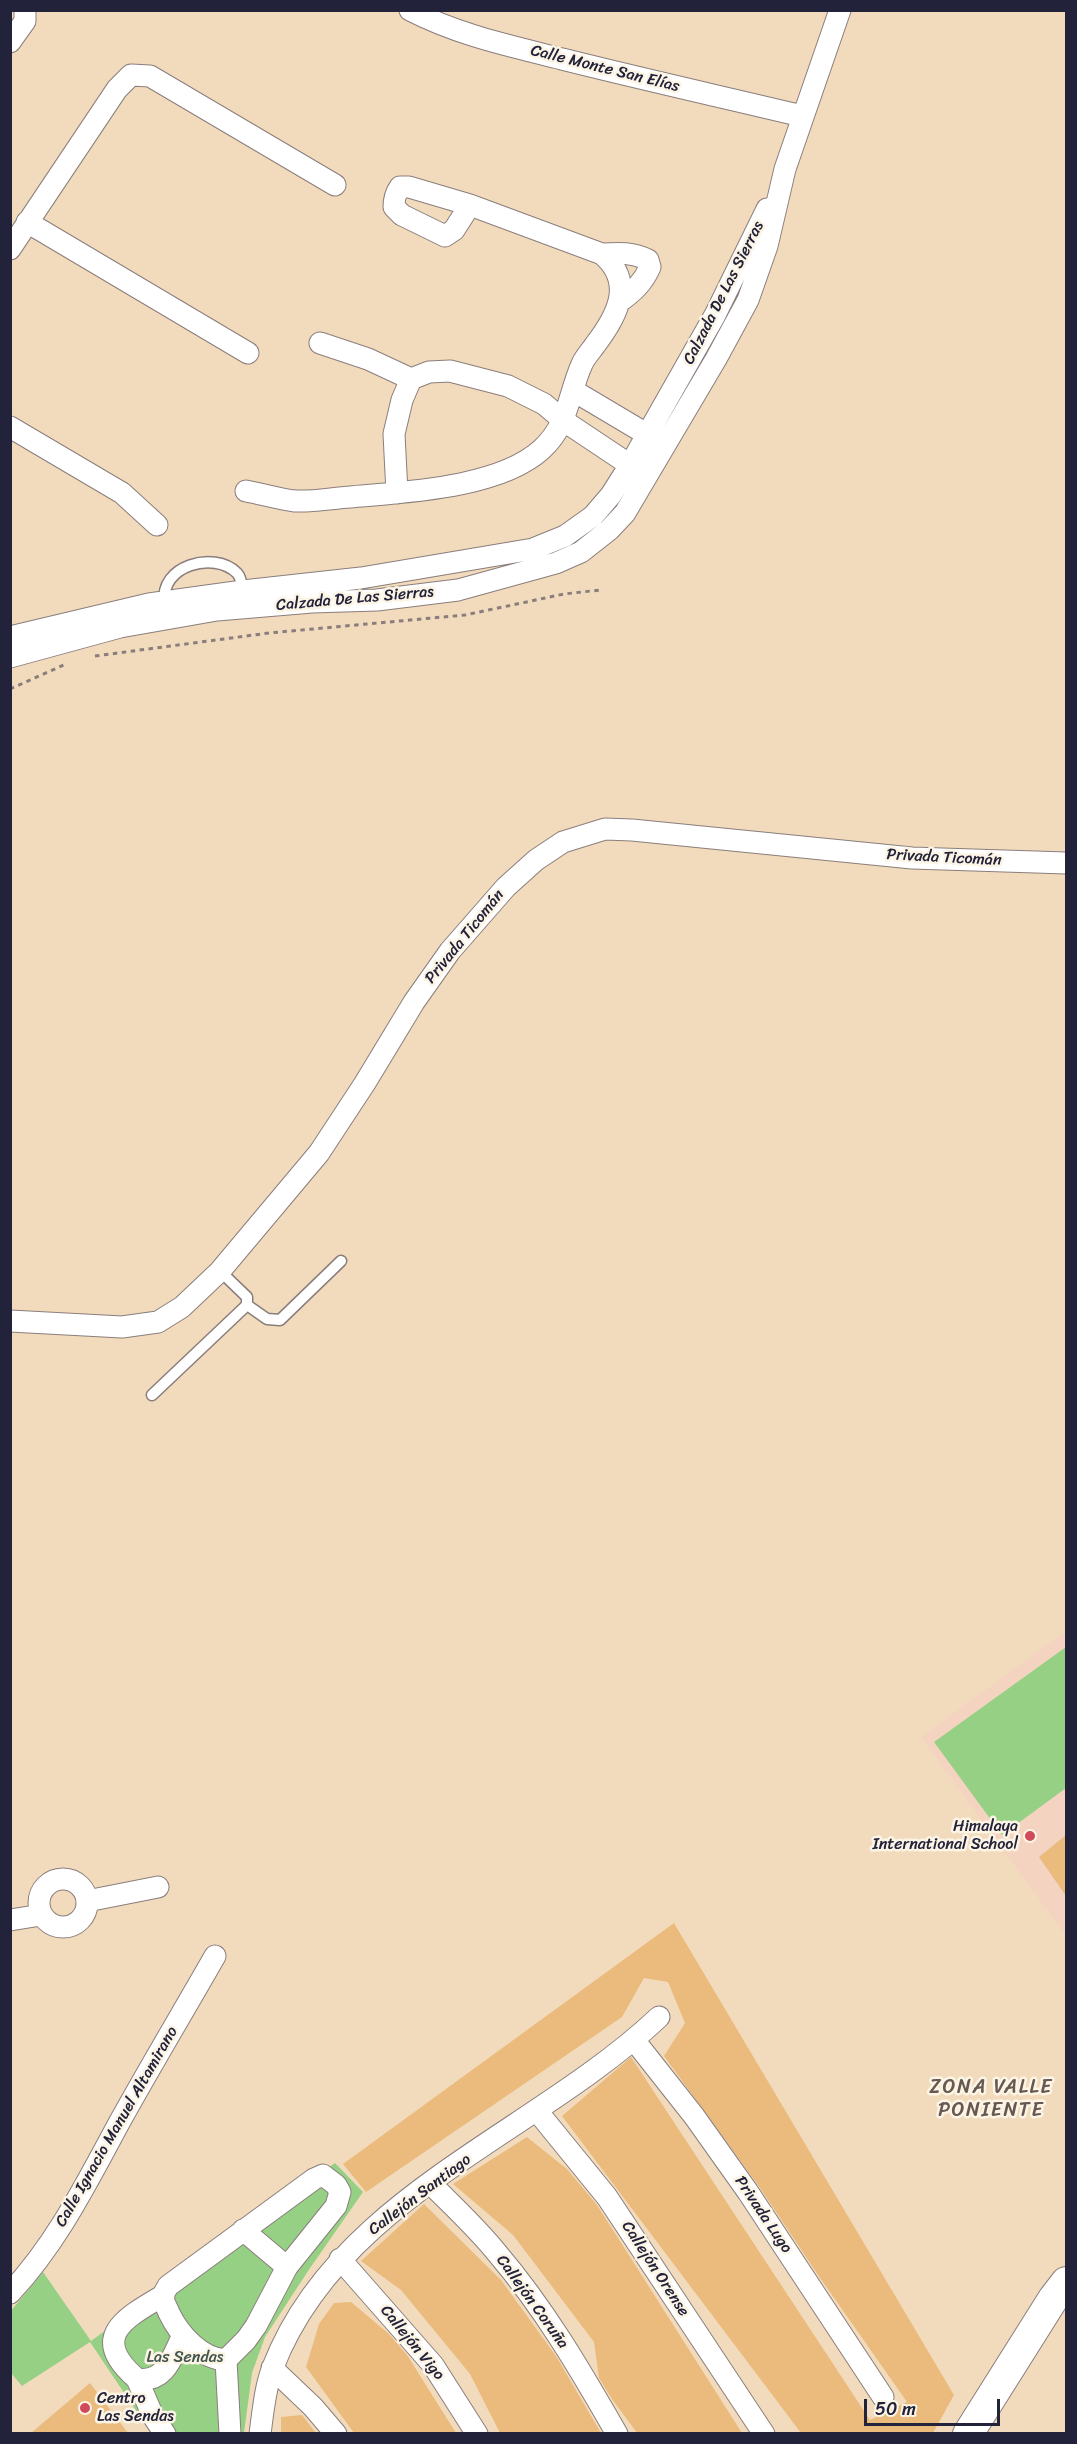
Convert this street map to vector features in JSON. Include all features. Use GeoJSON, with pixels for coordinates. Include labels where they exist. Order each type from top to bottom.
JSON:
{"type":"FeatureCollection","features":[{"type":"Feature","properties":{"kind":"street"},"geometry":{"type":"LineString","coordinates":[[10,42],[25,21],[25,10]]}},
{"type":"Feature","properties":{"kind":"street","name":"Calle Monte San Elías"},"geometry":{"type":"LineString","coordinates":[[410,10],[429,20],[481,38],[650,81],[802,116]]}},
{"type":"Feature","properties":{"kind":"street","name":"Calzada De Las Sierras"},"geometry":{"type":"LineString","coordinates":[[10,657],[120,627],[217,610],[395,599],[458,590],[556,563],[581,552],[609,530],[625,513],[647,480],[748,300],[760,243],[840,10]]}},
{"type":"Feature","properties":{"kind":"street"},"geometry":{"type":"LineString","coordinates":[[10,249],[117,89],[130,75],[150,76],[335,185]]}},
{"type":"Feature","properties":{"kind":"street"},"geometry":{"type":"LineString","coordinates":[[246,491],[297,501],[397,493],[457,484],[496,474],[524,462],[542,449],[564,421],[583,361],[608,326],[619,302],[622,287],[619,274],[613,263],[602,254],[470,205]]}},
{"type":"Feature","properties":{"kind":"street"},"geometry":{"type":"LineString","coordinates":[[27,222],[248,353]]}},
{"type":"Feature","properties":{"kind":"street","name":"Calzada De Las Sierras"},"geometry":{"type":"LineString","coordinates":[[10,637],[165,602],[361,578],[533,549],[565,536],[593,516],[611,495],[648,435],[715,315],[760,243]]}},
{"type":"Feature","properties":{"kind":"street"},"geometry":{"type":"LineString","coordinates":[[602,254],[639,255],[648,260],[650,267],[645,278],[635,291],[619,302]]}},
{"type":"Feature","properties":{"kind":"street"},"geometry":{"type":"LineString","coordinates":[[320,343],[368,359],[411,379]]}},
{"type":"Feature","properties":{"kind":"street"},"geometry":{"type":"LineString","coordinates":[[397,493],[394,434],[402,400],[411,379],[429,372],[450,371],[508,386],[544,404],[564,421],[630,465]]}},
{"type":"Feature","properties":{"kind":"street"},"geometry":{"type":"LineString","coordinates":[[574,391],[648,435]]}},
{"type":"Feature","properties":{"kind":"street"},"geometry":{"type":"LineString","coordinates":[[10,427],[122,492],[157,525]]}},
{"type":"Feature","properties":{"kind":"street","name":"Privada Ticomán"},"geometry":{"type":"LineString","coordinates":[[10,1321],[122,1327],[158,1322],[182,1307],[220,1270],[319,1153],[414,1002],[450,951],[506,887],[536,860],[563,842],[605,829],[632,830],[912,858],[1066,863]]}},
{"type":"Feature","properties":{"kind":"street"},"geometry":{"type":"LineString","coordinates":[[60,1879],[78,1884],[87,1900],[82,1919],[65,1928],[56,1927],[47,1922],[41,1915],[38,1905],[39,1896],[44,1887],[51,1881],[60,1879]]}},
{"type":"Feature","properties":{"kind":"street"},"geometry":{"type":"LineString","coordinates":[[87,1900],[158,1887]]}},
{"type":"Feature","properties":{"kind":"street"},"geometry":{"type":"LineString","coordinates":[[10,1920],[41,1915]]}},
{"type":"Feature","properties":{"kind":"street","name":"Calle Ignacio Manuel Altamirano"},"geometry":{"type":"LineString","coordinates":[[10,2293],[44,2250],[85,2190],[119,2124],[215,1956]]}},
{"type":"Feature","properties":{"kind":"street","name":"Callejón Santiago"},"geometry":{"type":"LineString","coordinates":[[260,2433],[263,2410],[275,2363],[297,2315],[340,2259],[388,2215],[430,2182],[537,2111],[634,2040],[658,2017]]}},
{"type":"Feature","properties":{"kind":"street","name":"Privada Lugo"},"geometry":{"type":"LineString","coordinates":[[634,2040],[694,2116],[748,2192],[883,2397]]}},
{"type":"Feature","properties":{"kind":"street","name":"Callejón Orense"},"geometry":{"type":"LineString","coordinates":[[537,2111],[607,2197],[764,2433]]}},
{"type":"Feature","properties":{"kind":"street"},"geometry":{"type":"LineString","coordinates":[[226,2360],[205,2354],[183,2335],[173,2322],[164,2302],[168,2286],[314,2179],[323,2175],[329,2178],[340,2192],[336,2206],[287,2267],[266,2311],[246,2340],[226,2360],[230,2433]]}},
{"type":"Feature","properties":{"kind":"street","name":"Callejón Coruña"},"geometry":{"type":"LineString","coordinates":[[430,2182],[496,2252],[524,2287],[558,2335],[617,2433]]}},
{"type":"Feature","properties":{"kind":"street"},"geometry":{"type":"LineString","coordinates":[[243,2230],[287,2267]]}},
{"type":"Feature","properties":{"kind":"street","name":"Callejón Vigo"},"geometry":{"type":"LineString","coordinates":[[340,2259],[433,2365],[477,2433]]}},
{"type":"Feature","properties":{"kind":"street"},"geometry":{"type":"LineString","coordinates":[[968,2433],[1066,2282]]}},
{"type":"Feature","properties":{"kind":"street"},"geometry":{"type":"LineString","coordinates":[[164,2295],[137,2310],[117,2327],[113,2337],[120,2364],[137,2379],[153,2416],[165,2433]]}},
{"type":"Feature","properties":{"kind":"street"},"geometry":{"type":"LineString","coordinates":[[137,2379],[153,2379],[164,2371],[183,2335]]}},
{"type":"Feature","properties":{"kind":"street"},"geometry":{"type":"LineString","coordinates":[[246,2340],[275,2363],[336,2433]]}},
{"type":"Feature","properties":{"kind":"lane"},"geometry":{"type":"LineString","coordinates":[[165,602],[163,592],[170,579],[180,570],[195,564],[214,562],[225,565],[239,575],[243,591]]}},
{"type":"Feature","properties":{"kind":"lane"},"geometry":{"type":"LineString","coordinates":[[247,1305],[267,1319],[280,1320],[341,1261]]}},
{"type":"Feature","properties":{"kind":"lane"},"geometry":{"type":"LineString","coordinates":[[152,1395],[247,1305],[247,1297],[220,1270]]}},
{"type":"Feature","properties":{"kind":"path"},"geometry":{"type":"LineString","coordinates":[[88,657],[156,646],[465,615],[564,594],[600,590]]}},
{"type":"Feature","properties":{"kind":"path"},"geometry":{"type":"LineString","coordinates":[[10,689],[68,663]]}},
{"type":"Feature","properties":{"kind":"shaded area","name":"Himalaya International School"},"geometry":{"type":"Polygon","coordinates":[[[1066,1631],[1066,1936],[921,1737],[1066,1631]]]}},
{"type":"Feature","properties":{"kind":"green space","name":"Himalaya International School"},"geometry":{"type":"Polygon","coordinates":[[[1066,1647],[1066,1788],[1002,1835],[934,1742],[1066,1647]]]}},
{"type":"Feature","properties":{"kind":"green space","name":"Las Sendas"},"geometry":{"type":"Polygon","coordinates":[[[335,2163],[363,2192],[265,2337],[252,2373],[244,2433],[151,2433],[90,2342],[22,2386],[11,2373],[10,2312],[43,2272],[91,2341],[335,2163]]]}},
{"type":"Feature","properties":{"kind":"building"},"geometry":{"type":"Polygon","coordinates":[[[1066,1835],[1066,1896],[1039,1857],[1066,1835]]]}},
{"type":"Feature","properties":{"kind":"building"},"geometry":{"type":"Polygon","coordinates":[[[674,1923],[954,2395],[933,2433],[801,2433],[562,2116],[631,2057],[870,2420],[907,2402],[758,2185],[664,2056],[685,2023],[668,1982],[644,1978],[622,2017],[366,2192],[343,2164],[674,1923]]]}},
{"type":"Feature","properties":{"kind":"building"},"geometry":{"type":"Polygon","coordinates":[[[527,2137],[567,2169],[597,2205],[742,2433],[637,2433],[599,2378],[594,2342],[513,2235],[453,2184],[527,2137]]]}},
{"type":"Feature","properties":{"kind":"building"},"geometry":{"type":"Polygon","coordinates":[[[424,2204],[501,2280],[556,2356],[601,2433],[500,2433],[470,2374],[401,2290],[361,2261],[424,2204]]]}},
{"type":"Feature","properties":{"kind":"building"},"geometry":{"type":"Polygon","coordinates":[[[351,2302],[389,2334],[407,2355],[456,2433],[354,2433],[306,2367],[319,2324],[334,2303],[351,2302]]]}},
{"type":"Feature","properties":{"kind":"building","name":"Centro Las Sendas"},"geometry":{"type":"Polygon","coordinates":[[[90,2383],[128,2433],[31,2433],[90,2383]]]}},
{"type":"Feature","properties":{"kind":"building"},"geometry":{"type":"Polygon","coordinates":[[[302,2415],[316,2433],[281,2433],[281,2417],[302,2415]]]}},
{"type":"Feature","properties":{"kind":"place","name":"Himalaya International School"},"geometry":{"type":"Point","coordinates":[1030,1836]}},
{"type":"Feature","properties":{"kind":"place","name":"Centro Las Sendas"},"geometry":{"type":"Point","coordinates":[85,2408]}},
{"type":"Feature","properties":{"kind":"district","name":"ZONA VALLE PONIENTE"},"geometry":{"type":"Point","coordinates":[991,2100]}}]}
